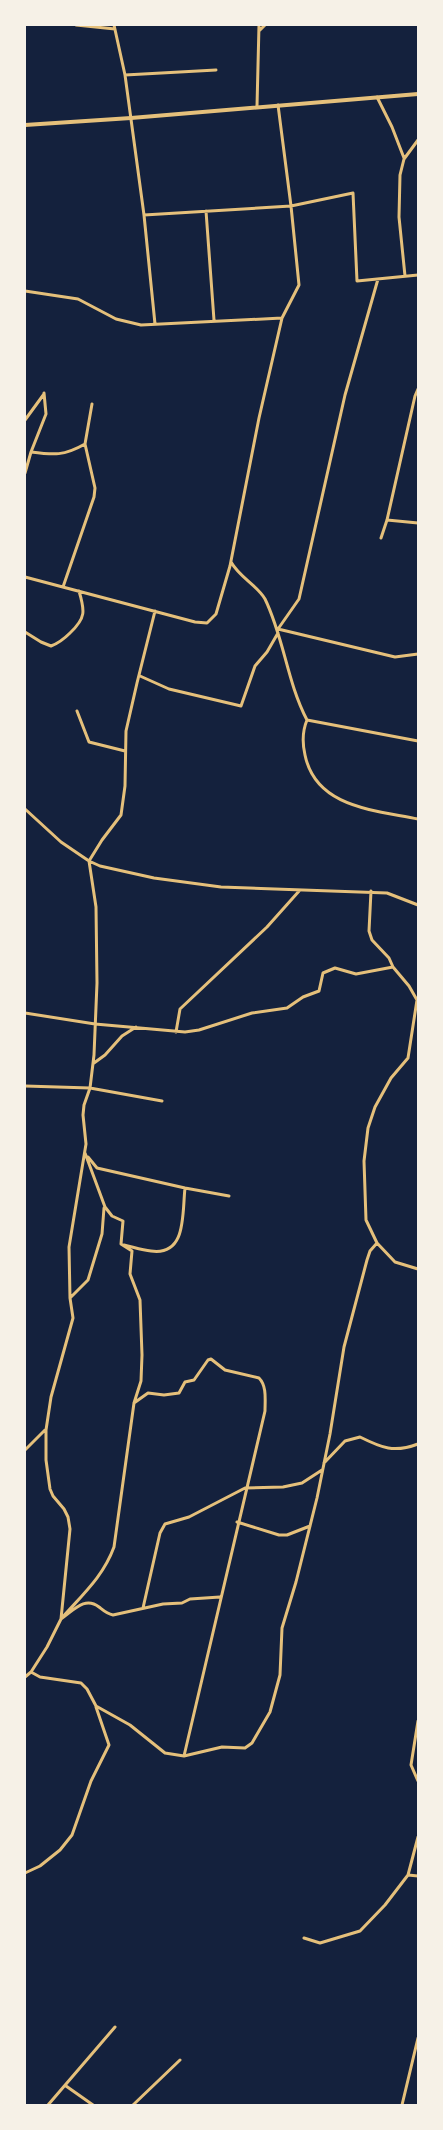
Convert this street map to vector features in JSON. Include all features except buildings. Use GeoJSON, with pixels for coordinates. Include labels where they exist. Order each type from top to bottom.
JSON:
{"type":"FeatureCollection","features":[{"type":"Feature","properties":{"kind":"street"},"geometry":{"type":"LineString","coordinates":[[76,25],[114,27],[126,75],[144,214],[155,324]]}},
{"type":"Feature","properties":{"kind":"street"},"geometry":{"type":"LineString","coordinates":[[257,106],[258,25]]}},
{"type":"Feature","properties":{"kind":"street"},"geometry":{"type":"LineString","coordinates":[[259,32],[265,25]]}},
{"type":"Feature","properties":{"kind":"street"},"geometry":{"type":"LineString","coordinates":[[126,75],[216,70]]}},
{"type":"Feature","properties":{"kind":"street"},"geometry":{"type":"LineString","coordinates":[[25,125],[131,118],[377,96],[417,95]]}},
{"type":"Feature","properties":{"kind":"street"},"geometry":{"type":"LineString","coordinates":[[377,96],[392,127],[404,159]]}},
{"type":"Feature","properties":{"kind":"street"},"geometry":{"type":"LineString","coordinates":[[25,577],[207,623],[216,614],[231,562],[259,418],[282,318],[299,286],[278,105]]}},
{"type":"Feature","properties":{"kind":"street"},"geometry":{"type":"LineString","coordinates":[[405,276],[399,217],[400,175],[404,159],[418,140]]}},
{"type":"Feature","properties":{"kind":"street"},"geometry":{"type":"LineString","coordinates":[[144,214],[291,206],[353,193],[357,281],[418,275]]}},
{"type":"Feature","properties":{"kind":"street"},"geometry":{"type":"LineString","coordinates":[[206,211],[214,320]]}},
{"type":"Feature","properties":{"kind":"street"},"geometry":{"type":"LineString","coordinates":[[378,279],[345,395],[299,599],[278,629],[395,656],[418,654]]}},
{"type":"Feature","properties":{"kind":"street"},"geometry":{"type":"LineString","coordinates":[[25,291],[78,299],[116,319],[141,324],[282,318]]}},
{"type":"Feature","properties":{"kind":"street"},"geometry":{"type":"LineString","coordinates":[[381,538],[387,520],[414,396],[418,390]]}},
{"type":"Feature","properties":{"kind":"street"},"geometry":{"type":"LineString","coordinates":[[25,420],[44,393],[46,414],[25,473]]}},
{"type":"Feature","properties":{"kind":"street"},"geometry":{"type":"LineString","coordinates":[[63,587],[94,496],[95,488],[85,444],[92,404]]}},
{"type":"Feature","properties":{"kind":"street"},"geometry":{"type":"LineString","coordinates":[[31,452],[56,455],[69,453],[85,444]]}},
{"type":"Feature","properties":{"kind":"street"},"geometry":{"type":"LineString","coordinates":[[387,520],[418,523]]}},
{"type":"Feature","properties":{"kind":"street"},"geometry":{"type":"LineString","coordinates":[[231,562],[238,574],[264,597],[278,633],[286,656],[292,685],[307,720],[302,742],[307,766],[326,792],[341,800],[366,809],[418,819]]}},
{"type":"Feature","properties":{"kind":"street"},"geometry":{"type":"LineString","coordinates":[[25,632],[51,646],[62,640],[81,623],[84,607],[79,591]]}},
{"type":"Feature","properties":{"kind":"street"},"geometry":{"type":"LineString","coordinates":[[61,1619],[70,1529],[68,1517],[64,1509],[53,1496],[50,1489],[46,1460],[46,1430],[50,1397],[73,1318],[70,1298],[69,1247],[86,1144],[83,1115],[90,1088],[93,1064],[97,983],[96,907],[89,861],[121,815],[125,786],[126,731],[155,611]]}},
{"type":"Feature","properties":{"kind":"street"},"geometry":{"type":"LineString","coordinates":[[140,676],[170,689],[241,706],[255,666],[267,652],[278,633]]}},
{"type":"Feature","properties":{"kind":"street"},"geometry":{"type":"LineString","coordinates":[[77,711],[90,742],[125,751]]}},
{"type":"Feature","properties":{"kind":"street"},"geometry":{"type":"LineString","coordinates":[[307,720],[418,741]]}},
{"type":"Feature","properties":{"kind":"street"},"geometry":{"type":"LineString","coordinates":[[25,809],[61,842],[89,861],[100,866],[154,878],[236,888],[387,893],[418,905]]}},
{"type":"Feature","properties":{"kind":"street"},"geometry":{"type":"LineString","coordinates":[[176,1032],[180,1009],[267,927],[300,890]]}},
{"type":"Feature","properties":{"kind":"street"},"geometry":{"type":"LineString","coordinates":[[371,892],[369,931],[372,940],[389,958],[393,967],[409,986],[417,1000],[408,1058],[391,1078],[375,1107],[368,1128],[364,1161],[366,1220],[377,1243],[395,1262],[418,1269]]}},
{"type":"Feature","properties":{"kind":"street"},"geometry":{"type":"LineString","coordinates":[[25,1013],[94,1024],[176,1032],[199,1030],[252,1013],[287,1008],[303,997],[319,991],[323,973],[335,968],[356,974],[393,967]]}},
{"type":"Feature","properties":{"kind":"street"},"geometry":{"type":"LineString","coordinates":[[93,1064],[105,1055],[122,1036],[136,1027]]}},
{"type":"Feature","properties":{"kind":"street"},"geometry":{"type":"LineString","coordinates":[[25,1086],[90,1088],[162,1101]]}},
{"type":"Feature","properties":{"kind":"street"},"geometry":{"type":"LineString","coordinates":[[84,1152],[97,1168],[229,1196]]}},
{"type":"Feature","properties":{"kind":"street"},"geometry":{"type":"LineString","coordinates":[[84,1152],[104,1207],[112,1216],[123,1221],[121,1244]]}},
{"type":"Feature","properties":{"kind":"street"},"geometry":{"type":"LineString","coordinates":[[121,1244],[153,1252],[172,1249],[178,1241],[185,1188]]}},
{"type":"Feature","properties":{"kind":"street"},"geometry":{"type":"LineString","coordinates":[[70,1298],[88,1280],[102,1234],[104,1207]]}},
{"type":"Feature","properties":{"kind":"street"},"geometry":{"type":"LineString","coordinates":[[96,1706],[130,1725],[165,1753],[184,1756],[222,1747],[245,1748],[252,1743],[270,1712],[280,1675],[282,1628],[310,1526],[324,1463],[344,1347],[367,1260],[370,1251],[377,1243]]}},
{"type":"Feature","properties":{"kind":"street"},"geometry":{"type":"LineString","coordinates":[[25,1677],[31,1672],[47,1647],[61,1619],[96,1581],[107,1565],[114,1547],[134,1403],[141,1382],[142,1364],[140,1300],[130,1274],[132,1251],[121,1244]]}},
{"type":"Feature","properties":{"kind":"street"},"geometry":{"type":"LineString","coordinates":[[134,1403],[148,1393],[164,1395],[179,1392],[185,1382],[194,1380],[208,1360],[214,1360],[225,1370],[259,1378],[263,1382],[264,1411],[184,1756]]}},
{"type":"Feature","properties":{"kind":"street"},"geometry":{"type":"LineString","coordinates":[[25,1450],[46,1430]]}},
{"type":"Feature","properties":{"kind":"street"},"geometry":{"type":"LineString","coordinates":[[324,1463],[345,1441],[360,1437],[379,1446],[403,1449],[418,1444]]}},
{"type":"Feature","properties":{"kind":"street"},"geometry":{"type":"LineString","coordinates":[[143,1608],[161,1528],[165,1524],[189,1517],[245,1488],[282,1487],[302,1483],[322,1470]]}},
{"type":"Feature","properties":{"kind":"street"},"geometry":{"type":"LineString","coordinates":[[237,1522],[279,1535],[288,1535],[310,1526]]}},
{"type":"Feature","properties":{"kind":"street"},"geometry":{"type":"LineString","coordinates":[[61,1619],[85,1602],[93,1602],[108,1614],[113,1615],[162,1604],[182,1603],[190,1599],[220,1597]]}},
{"type":"Feature","properties":{"kind":"street"},"geometry":{"type":"LineString","coordinates":[[25,1873],[40,1866],[54,1855],[72,1835],[91,1781],[109,1746],[96,1706],[87,1689],[80,1683],[40,1677],[31,1672]]}},
{"type":"Feature","properties":{"kind":"street"},"geometry":{"type":"LineString","coordinates":[[418,1721],[411,1765],[418,1781]]}},
{"type":"Feature","properties":{"kind":"street"},"geometry":{"type":"LineString","coordinates":[[304,1938],[320,1943],[360,1932],[385,1905],[408,1875],[418,1837]]}},
{"type":"Feature","properties":{"kind":"street"},"geometry":{"type":"LineString","coordinates":[[408,1875],[418,1876]]}},
{"type":"Feature","properties":{"kind":"street"},"geometry":{"type":"LineString","coordinates":[[48,2105],[115,2028]]}},
{"type":"Feature","properties":{"kind":"street"},"geometry":{"type":"LineString","coordinates":[[402,2105],[418,2038]]}},
{"type":"Feature","properties":{"kind":"street"},"geometry":{"type":"LineString","coordinates":[[133,2105],[180,2060]]}},
{"type":"Feature","properties":{"kind":"street"},"geometry":{"type":"LineString","coordinates":[[66,2086],[93,2105]]}}]}
